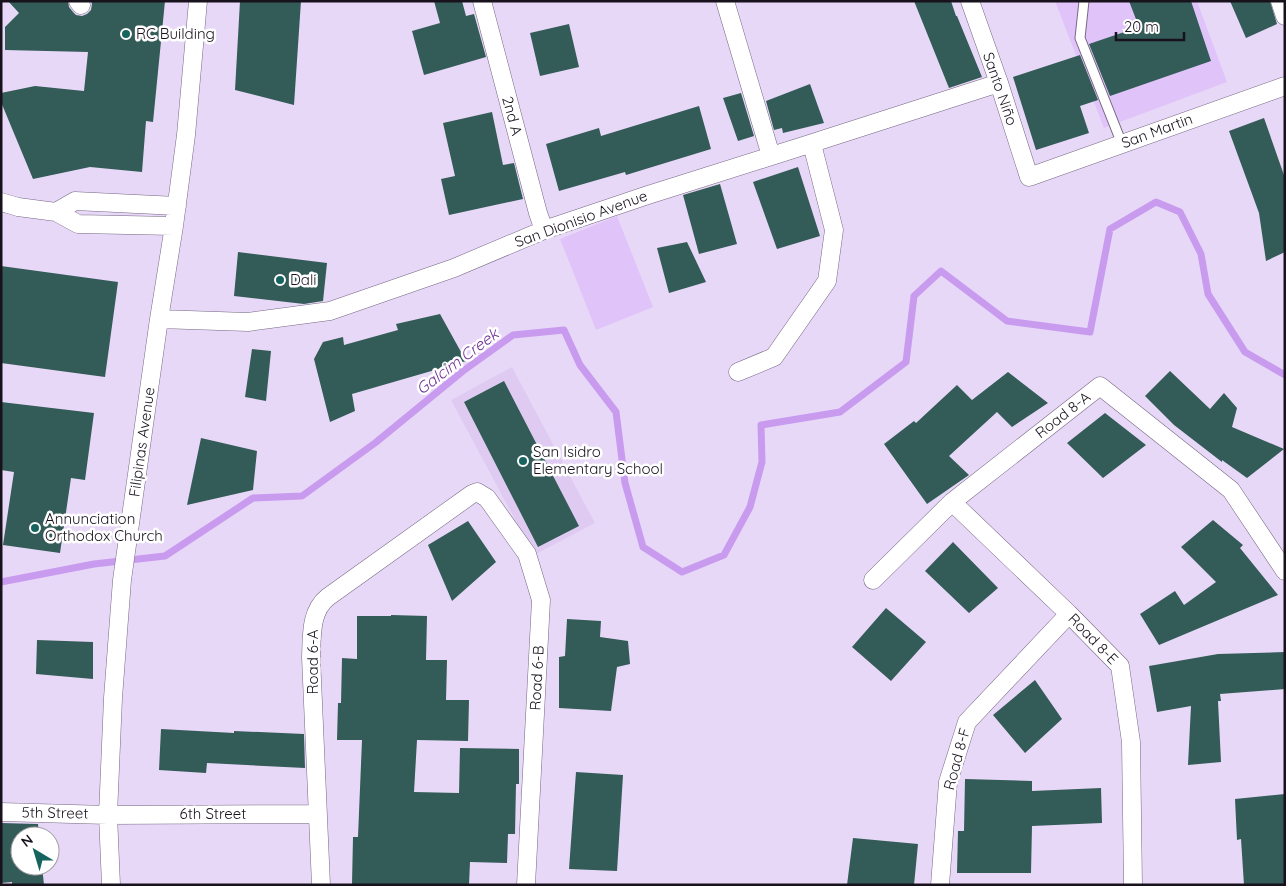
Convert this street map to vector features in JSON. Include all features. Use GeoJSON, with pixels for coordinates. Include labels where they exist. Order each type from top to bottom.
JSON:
{"type":"FeatureCollection","features":[{"type":"Feature","properties":{"kind":"street","name":"Filipinas Avenue"},"geometry":{"type":"LineString","coordinates":[[111,885],[108,815],[113,698],[122,580],[177,206],[186,135],[198,1]]}},
{"type":"Feature","properties":{"kind":"street","name":"2nd A"},"geometry":{"type":"LineString","coordinates":[[482,1],[544,230]]}},
{"type":"Feature","properties":{"kind":"street"},"geometry":{"type":"LineString","coordinates":[[725,1],[771,156]]}},
{"type":"Feature","properties":{"kind":"street","name":"Santo Niño"},"geometry":{"type":"LineString","coordinates":[[970,1],[1029,177]]}},
{"type":"Feature","properties":{"kind":"street"},"geometry":{"type":"LineString","coordinates":[[1280,1],[1285,16]]}},
{"type":"Feature","properties":{"kind":"street","name":"San Dionisio Avenue"},"geometry":{"type":"LineString","coordinates":[[159,319],[248,322],[330,311],[454,268],[544,230],[648,194],[812,144],[999,83]]}},
{"type":"Feature","properties":{"kind":"street","name":"San Martin"},"geometry":{"type":"LineString","coordinates":[[1029,177],[1285,86]]}},
{"type":"Feature","properties":{"kind":"street"},"geometry":{"type":"LineString","coordinates":[[738,372],[774,357],[827,281],[834,230],[812,144]]}},
{"type":"Feature","properties":{"kind":"street"},"geometry":{"type":"LineString","coordinates":[[56,212],[75,201],[177,206]]}},
{"type":"Feature","properties":{"kind":"street"},"geometry":{"type":"LineString","coordinates":[[1,202],[18,207],[56,212],[78,224],[174,226]]}},
{"type":"Feature","properties":{"kind":"street","name":"Road 8-A"},"geometry":{"type":"LineString","coordinates":[[873,580],[952,502],[1100,386],[1231,490],[1285,571]]}},
{"type":"Feature","properties":{"kind":"street","name":"Road 6-A"},"geometry":{"type":"LineString","coordinates":[[321,885],[311,657],[312,631],[318,607],[328,597],[477,492]]}},
{"type":"Feature","properties":{"kind":"street","name":"Road 6-B"},"geometry":{"type":"LineString","coordinates":[[477,492],[487,498],[527,554],[541,600],[526,885]]}},
{"type":"Feature","properties":{"kind":"street","name":"Road 8-E"},"geometry":{"type":"LineString","coordinates":[[952,502],[1069,614],[1120,666],[1131,742],[1133,885]]}},
{"type":"Feature","properties":{"kind":"street","name":"Road 8-F"},"geometry":{"type":"LineString","coordinates":[[940,885],[948,782],[967,722],[1069,614]]}},
{"type":"Feature","properties":{"kind":"street","name":"5th Street"},"geometry":{"type":"LineString","coordinates":[[1,812],[108,815]]}},
{"type":"Feature","properties":{"kind":"street","name":"6th Street"},"geometry":{"type":"LineString","coordinates":[[108,815],[318,814]]}},
{"type":"Feature","properties":{"kind":"lane"},"geometry":{"type":"LineString","coordinates":[[1084,1],[1080,38],[1122,144]]}},
{"type":"Feature","properties":{"kind":"shaded area"},"geometry":{"type":"Polygon","coordinates":[[[1055,1],[1197,1],[1227,82],[1104,128],[1055,1]]]}},
{"type":"Feature","properties":{"kind":"shaded area"},"geometry":{"type":"Polygon","coordinates":[[[617,216],[653,307],[596,330],[560,239],[617,216]]]}},
{"type":"Feature","properties":{"kind":"shaded area","name":"San Isidro Elementary School"},"geometry":{"type":"Polygon","coordinates":[[[512,367],[595,523],[534,555],[451,400],[512,367]]]}},
{"type":"Feature","properties":{"kind":"building"},"geometry":{"type":"Polygon","coordinates":[[[8,1],[68,1],[69,7],[73,12],[76,15],[82,16],[91,10],[91,1],[165,1],[153,122],[146,121],[142,172],[90,167],[33,179],[1,102],[1,93],[35,86],[84,91],[88,52],[5,50],[5,27],[19,13],[8,1]]]}},
{"type":"Feature","properties":{"kind":"building"},"geometry":{"type":"Polygon","coordinates":[[[240,1],[301,1],[294,105],[235,90],[240,1]]]}},
{"type":"Feature","properties":{"kind":"building"},"geometry":{"type":"Polygon","coordinates":[[[434,1],[462,1],[466,16],[474,14],[486,57],[424,75],[412,31],[440,23],[434,1]]]}},
{"type":"Feature","properties":{"kind":"building"},"geometry":{"type":"Polygon","coordinates":[[[914,1],[951,1],[982,77],[949,88],[914,1]]]}},
{"type":"Feature","properties":{"kind":"building"},"geometry":{"type":"Polygon","coordinates":[[[1129,1],[1191,1],[1211,61],[1110,96],[1089,44],[1139,27],[1129,1]]]}},
{"type":"Feature","properties":{"kind":"building"},"geometry":{"type":"Polygon","coordinates":[[[1230,1],[1270,1],[1277,24],[1246,38],[1230,1]]]}},
{"type":"Feature","properties":{"kind":"building"},"geometry":{"type":"Polygon","coordinates":[[[569,24],[579,67],[540,76],[530,33],[569,24]]]}},
{"type":"Feature","properties":{"kind":"building"},"geometry":{"type":"Polygon","coordinates":[[[1080,55],[1098,100],[1080,106],[1089,133],[1036,150],[1013,77],[1080,55]]]}},
{"type":"Feature","properties":{"kind":"building"},"geometry":{"type":"Polygon","coordinates":[[[810,84],[824,123],[783,133],[782,128],[774,130],[766,101],[810,84]]]}},
{"type":"Feature","properties":{"kind":"building"},"geometry":{"type":"Polygon","coordinates":[[[741,93],[754,136],[738,141],[723,98],[741,93]]]}},
{"type":"Feature","properties":{"kind":"building"},"geometry":{"type":"Polygon","coordinates":[[[699,106],[711,149],[626,175],[625,172],[559,191],[546,144],[599,128],[601,136],[699,106]]]}},
{"type":"Feature","properties":{"kind":"building"},"geometry":{"type":"Polygon","coordinates":[[[492,112],[503,165],[514,163],[523,199],[449,215],[441,179],[455,176],[443,123],[492,112]]]}},
{"type":"Feature","properties":{"kind":"building"},"geometry":{"type":"Polygon","coordinates":[[[1264,118],[1285,178],[1285,252],[1266,261],[1259,213],[1229,131],[1264,118]]]}},
{"type":"Feature","properties":{"kind":"building"},"geometry":{"type":"Polygon","coordinates":[[[798,167],[820,236],[777,249],[753,182],[798,167]]]}},
{"type":"Feature","properties":{"kind":"building"},"geometry":{"type":"Polygon","coordinates":[[[720,184],[737,244],[699,254],[683,195],[720,184]]]}},
{"type":"Feature","properties":{"kind":"building"},"geometry":{"type":"Polygon","coordinates":[[[687,242],[706,282],[669,293],[657,248],[687,242]]]}},
{"type":"Feature","properties":{"kind":"building","name":"Dali"},"geometry":{"type":"Polygon","coordinates":[[[238,252],[327,263],[323,301],[304,304],[234,296],[238,252]]]}},
{"type":"Feature","properties":{"kind":"building"},"geometry":{"type":"Polygon","coordinates":[[[1,266],[118,282],[105,377],[1,363],[1,266]]]}},
{"type":"Feature","properties":{"kind":"building"},"geometry":{"type":"Polygon","coordinates":[[[440,314],[466,361],[352,394],[355,411],[330,422],[314,359],[323,342],[343,337],[344,345],[398,330],[396,324],[440,314]]]}},
{"type":"Feature","properties":{"kind":"building"},"geometry":{"type":"Polygon","coordinates":[[[252,349],[271,351],[266,401],[245,397],[252,349]]]}},
{"type":"Feature","properties":{"kind":"building"},"geometry":{"type":"Polygon","coordinates":[[[1170,371],[1210,409],[1224,393],[1237,408],[1232,427],[1284,449],[1247,478],[1222,460],[1222,462],[1174,425],[1145,396],[1170,371]]]}},
{"type":"Feature","properties":{"kind":"building"},"geometry":{"type":"Polygon","coordinates":[[[1008,372],[1048,403],[1012,427],[997,412],[949,456],[969,475],[927,504],[884,444],[914,421],[916,423],[957,385],[972,400],[1008,372]]]}},
{"type":"Feature","properties":{"kind":"building","name":"San Isidro Elementary School"},"geometry":{"type":"Polygon","coordinates":[[[504,381],[579,526],[538,547],[464,402],[504,381]]]}},
{"type":"Feature","properties":{"kind":"building"},"geometry":{"type":"Polygon","coordinates":[[[1,402],[94,413],[85,480],[71,478],[60,553],[3,545],[14,472],[1,470],[1,402]]]}},
{"type":"Feature","properties":{"kind":"building"},"geometry":{"type":"Polygon","coordinates":[[[1105,413],[1146,445],[1103,478],[1067,443],[1105,413]]]}},
{"type":"Feature","properties":{"kind":"building"},"geometry":{"type":"Polygon","coordinates":[[[201,438],[257,451],[253,490],[187,505],[201,438]]]}},
{"type":"Feature","properties":{"kind":"building"},"geometry":{"type":"Polygon","coordinates":[[[1213,520],[1243,545],[1240,548],[1278,595],[1159,645],[1140,614],[1175,591],[1184,605],[1216,582],[1181,547],[1213,520]]]}},
{"type":"Feature","properties":{"kind":"building"},"geometry":{"type":"Polygon","coordinates":[[[468,521],[496,562],[452,601],[428,545],[468,521]]]}},
{"type":"Feature","properties":{"kind":"building"},"geometry":{"type":"Polygon","coordinates":[[[953,542],[998,588],[969,613],[925,571],[953,542]]]}},
{"type":"Feature","properties":{"kind":"building"},"geometry":{"type":"Polygon","coordinates":[[[886,608],[926,642],[891,681],[852,647],[886,608]]]}},
{"type":"Feature","properties":{"kind":"building"},"geometry":{"type":"Polygon","coordinates":[[[357,616],[427,616],[426,660],[447,660],[446,700],[469,700],[468,741],[417,740],[414,792],[459,793],[460,748],[519,749],[519,784],[516,784],[515,834],[508,834],[507,863],[470,862],[469,885],[352,884],[353,837],[358,837],[362,740],[337,740],[338,703],[341,703],[342,658],[357,659],[357,616]]]}},
{"type":"Feature","properties":{"kind":"building"},"geometry":{"type":"Polygon","coordinates":[[[567,619],[601,621],[600,637],[628,641],[630,664],[617,667],[611,711],[559,708],[559,657],[565,656],[567,619]]]}},
{"type":"Feature","properties":{"kind":"building"},"geometry":{"type":"Polygon","coordinates":[[[37,640],[93,642],[93,679],[36,674],[37,640]]]}},
{"type":"Feature","properties":{"kind":"building"},"geometry":{"type":"Polygon","coordinates":[[[1285,652],[1285,689],[1220,694],[1221,701],[1218,701],[1221,762],[1188,765],[1191,706],[1157,712],[1149,666],[1218,654],[1285,652]]]}},
{"type":"Feature","properties":{"kind":"building"},"geometry":{"type":"Polygon","coordinates":[[[1035,680],[1062,719],[1025,753],[993,715],[1035,680]]]}},
{"type":"Feature","properties":{"kind":"building"},"geometry":{"type":"Polygon","coordinates":[[[161,729],[304,734],[305,768],[207,763],[206,773],[159,770],[161,729]]]}},
{"type":"Feature","properties":{"kind":"building"},"geometry":{"type":"Polygon","coordinates":[[[576,772],[623,775],[617,871],[569,869],[576,772]]]}},
{"type":"Feature","properties":{"kind":"building"},"geometry":{"type":"Polygon","coordinates":[[[965,779],[1032,781],[1032,791],[1101,788],[1102,823],[1032,826],[1031,873],[957,873],[958,831],[964,831],[965,779]]]}},
{"type":"Feature","properties":{"kind":"building"},"geometry":{"type":"Polygon","coordinates":[[[1285,794],[1285,885],[1244,885],[1241,839],[1237,840],[1235,799],[1285,794]]]}},
{"type":"Feature","properties":{"kind":"building"},"geometry":{"type":"Polygon","coordinates":[[[1,823],[38,824],[38,826],[10,826],[10,876],[43,876],[44,885],[12,885],[12,882],[1,883],[1,823]]]}},
{"type":"Feature","properties":{"kind":"building"},"geometry":{"type":"Polygon","coordinates":[[[853,838],[918,844],[914,885],[847,885],[853,838]]]}},
{"type":"Feature","properties":{"kind":"waterway","name":"Galcim Creek"},"geometry":{"type":"LineString","coordinates":[[1,582],[94,564],[165,556],[253,498],[302,496],[375,443],[463,371],[513,335],[564,330],[580,365],[616,412],[625,483],[643,547],[682,572],[724,555],[750,507],[762,462],[761,425],[840,412],[906,362],[914,296],[941,271],[1007,321],[1090,332],[1110,229],[1156,202],[1180,212],[1201,254],[1208,294],[1245,352],[1285,375]]}},
{"type":"Feature","properties":{"kind":"place","name":"RC Building"},"geometry":{"type":"Point","coordinates":[126,34]}},
{"type":"Feature","properties":{"kind":"place","name":"Dali"},"geometry":{"type":"Point","coordinates":[280,280]}},
{"type":"Feature","properties":{"kind":"place","name":"San Isidro Elementary School"},"geometry":{"type":"Point","coordinates":[523,461]}},
{"type":"Feature","properties":{"kind":"place","name":"Annunciation Orthodox Church"},"geometry":{"type":"Point","coordinates":[35,528]}}]}
